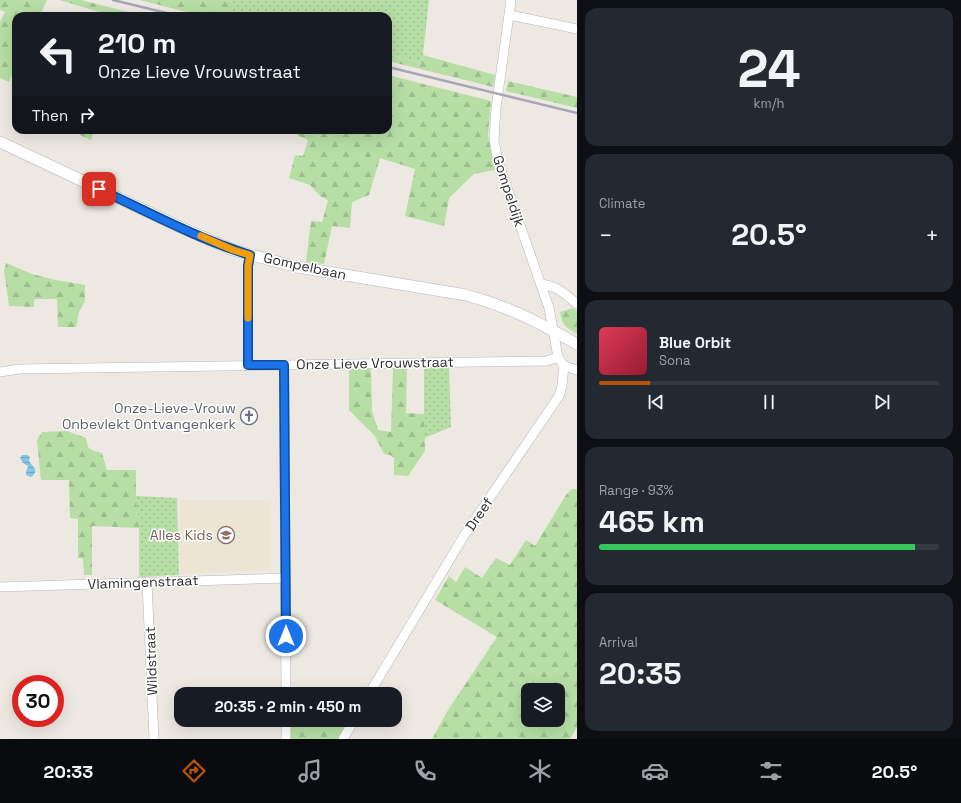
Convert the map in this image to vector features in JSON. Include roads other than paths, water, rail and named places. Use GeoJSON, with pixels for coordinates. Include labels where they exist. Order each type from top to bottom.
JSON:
{"type":"FeatureCollection","features":[{"type":"Feature","properties":{"kind":"street","name":"Gompeldijk"},"geometry":{"type":"LineString","coordinates":[[511,0],[496,108],[494,140],[498,162],[549,308],[553,330]]}},
{"type":"Feature","properties":{"kind":"street"},"geometry":{"type":"LineString","coordinates":[[510,15],[577,29]]}},
{"type":"Feature","properties":{"kind":"street","name":"Gompelbaan"},"geometry":{"type":"LineString","coordinates":[[0,142],[233,250],[298,267],[473,297],[503,306],[553,330],[577,344]]}},
{"type":"Feature","properties":{"kind":"street"},"geometry":{"type":"LineString","coordinates":[[248,365],[248,266],[250,255]]}},
{"type":"Feature","properties":{"kind":"street"},"geometry":{"type":"LineString","coordinates":[[540,284],[552,285],[562,291],[577,304]]}},
{"type":"Feature","properties":{"kind":"street"},"geometry":{"type":"LineString","coordinates":[[553,330],[558,356],[564,366],[577,370]]}},
{"type":"Feature","properties":{"kind":"street","name":"Onze Lieve Vrouwstraat"},"geometry":{"type":"LineString","coordinates":[[0,372],[19,369],[547,361],[558,356]]}},
{"type":"Feature","properties":{"kind":"street"},"geometry":{"type":"LineString","coordinates":[[284,365],[286,687]]}},
{"type":"Feature","properties":{"kind":"street","name":"Dreef"},"geometry":{"type":"LineString","coordinates":[[373,687],[465,534],[558,396],[562,386],[564,366]]}},
{"type":"Feature","properties":{"kind":"street","name":"Vlamingenstraat"},"geometry":{"type":"LineString","coordinates":[[0,587],[286,578]]}},
{"type":"Feature","properties":{"kind":"street","name":"Wildstraat"},"geometry":{"type":"LineString","coordinates":[[147,582],[154,739]]}},
{"type":"Feature","properties":{"kind":"street"},"geometry":{"type":"LineString","coordinates":[[286,727],[286,739]]}},
{"type":"Feature","properties":{"kind":"street"},"geometry":{"type":"LineString","coordinates":[[343,739],[350,727]]}},
{"type":"Feature","properties":{"kind":"water"},"geometry":{"type":"Polygon","coordinates":[[[22,455],[27,455],[30,457],[29,461],[34,467],[35,471],[34,475],[31,477],[26,475],[28,466],[23,463],[20,458],[22,455]]]}},
{"type":"Feature","properties":{"kind":"railway"},"geometry":{"type":"LineString","coordinates":[[113,0],[162,12]]}},
{"type":"Feature","properties":{"kind":"railway"},"geometry":{"type":"LineString","coordinates":[[392,68],[577,113]]}},
{"type":"Feature","properties":{"kind":"place","name":"Onze-Lieve-Vrouw Onbevlekt Ontvangenkerk"},"geometry":{"type":"Point","coordinates":[249,416]}},
{"type":"Feature","properties":{"kind":"place","name":"Alles Kids"},"geometry":{"type":"Point","coordinates":[226,535]}}]}
